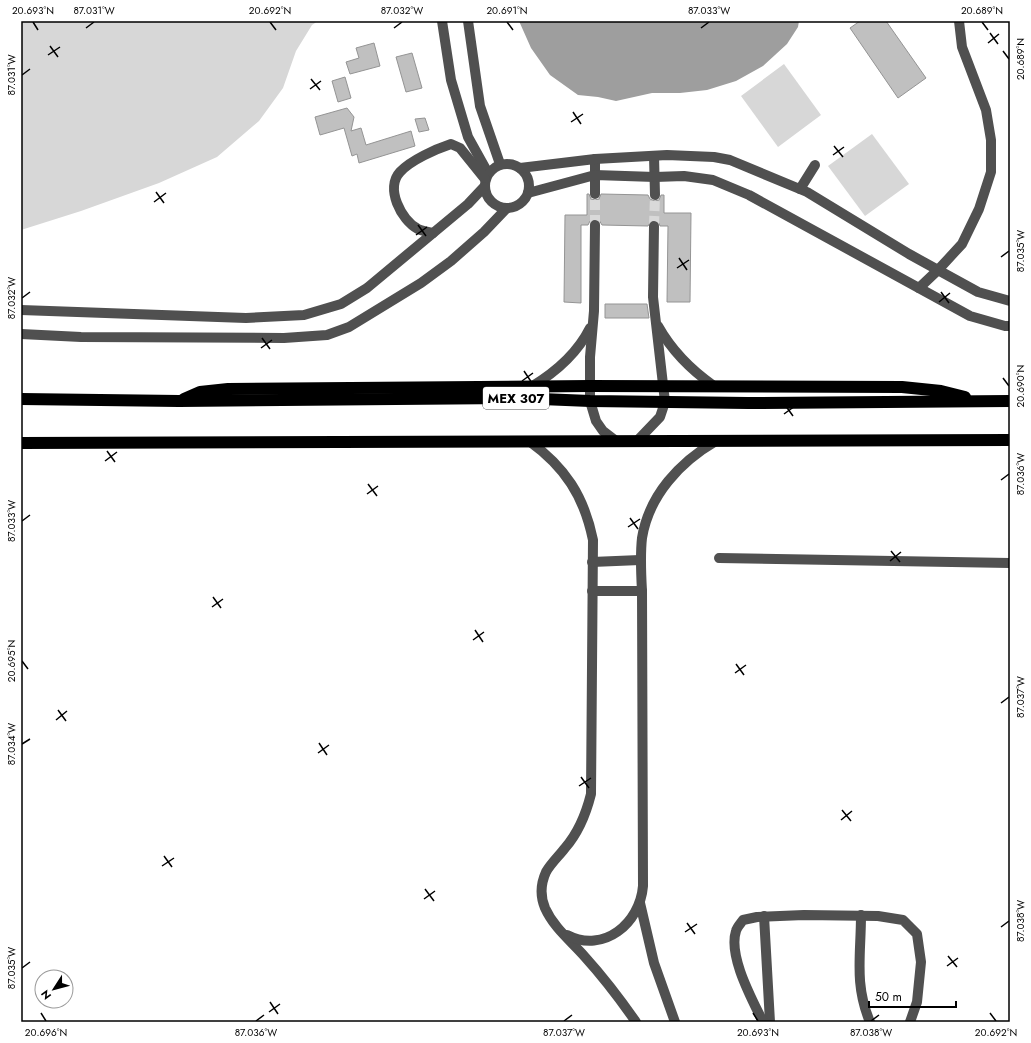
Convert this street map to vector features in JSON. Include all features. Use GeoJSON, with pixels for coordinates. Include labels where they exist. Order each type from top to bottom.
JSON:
{"type":"FeatureCollection","features":[{"type":"Feature","properties":{"kind":"highway"},"geometry":{"type":"LineString","coordinates":[[179,401],[200,392],[228,389],[714,386],[902,387],[941,392],[978,402]]}},
{"type":"Feature","properties":{"kind":"highway","name":"MEX 307"},"geometry":{"type":"LineString","coordinates":[[21,400],[179,401],[517,398],[590,401],[748,403],[1010,401]]}},
{"type":"Feature","properties":{"kind":"highway"},"geometry":{"type":"LineString","coordinates":[[21,443],[1010,440]]}},
{"type":"Feature","properties":{"kind":"street"},"geometry":{"type":"LineString","coordinates":[[21,310],[246,318],[304,315],[340,304],[366,288],[468,204],[486,179],[493,168],[500,164],[514,164],[525,173],[528,179],[528,193],[520,204],[507,208],[494,204],[486,194],[486,179],[468,137],[452,80],[442,21]]}},
{"type":"Feature","properties":{"kind":"street"},"geometry":{"type":"LineString","coordinates":[[468,21],[480,106],[500,164]]}},
{"type":"Feature","properties":{"kind":"street"},"geometry":{"type":"LineString","coordinates":[[919,288],[962,244],[979,209],[991,172],[991,140],[986,110],[962,47],[959,21]]}},
{"type":"Feature","properties":{"kind":"street"},"geometry":{"type":"LineString","coordinates":[[433,233],[418,229],[405,218],[396,202],[393,186],[398,173],[408,164],[451,144],[460,148],[486,179]]}},
{"type":"Feature","properties":{"kind":"street"},"geometry":{"type":"LineString","coordinates":[[520,168],[595,159],[654,156],[714,157],[730,160],[800,189],[909,254],[978,292],[1010,302]]}},
{"type":"Feature","properties":{"kind":"street"},"geometry":{"type":"LineString","coordinates":[[654,156],[655,195]]}},
{"type":"Feature","properties":{"kind":"street"},"geometry":{"type":"LineString","coordinates":[[595,159],[595,194]]}},
{"type":"Feature","properties":{"kind":"street"},"geometry":{"type":"LineString","coordinates":[[800,189],[815,165]]}},
{"type":"Feature","properties":{"kind":"street"},"geometry":{"type":"LineString","coordinates":[[528,193],[595,175],[655,177],[684,176],[713,180],[749,195],[970,316],[1005,326],[1010,326]]}},
{"type":"Feature","properties":{"kind":"street"},"geometry":{"type":"LineString","coordinates":[[21,334],[81,337],[284,338],[327,335],[349,327],[421,282],[451,261],[484,232],[507,208]]}},
{"type":"Feature","properties":{"kind":"street"},"geometry":{"type":"LineString","coordinates":[[595,225],[593,323],[590,357],[590,401],[596,421],[603,431],[616,441]]}},
{"type":"Feature","properties":{"kind":"street"},"geometry":{"type":"LineString","coordinates":[[637,441],[660,417],[665,402],[653,297],[654,226]]}},
{"type":"Feature","properties":{"kind":"street"},"geometry":{"type":"LineString","coordinates":[[655,322],[662,334],[680,357],[702,378],[714,386]]}},
{"type":"Feature","properties":{"kind":"street"},"geometry":{"type":"LineString","coordinates":[[531,386],[566,362],[581,343],[593,323]]}},
{"type":"Feature","properties":{"kind":"street"},"geometry":{"type":"LineString","coordinates":[[562,932],[583,941],[591,941],[608,937],[631,919],[640,903],[643,886],[642,591],[640,560],[642,537],[646,523],[658,496],[674,473],[699,451],[716,441]]}},
{"type":"Feature","properties":{"kind":"street"},"geometry":{"type":"LineString","coordinates":[[529,442],[554,462],[565,474],[586,513],[592,540],[591,794],[583,820],[571,842],[550,865],[546,873],[542,890],[545,907],[552,921],[606,981],[636,1022]]}},
{"type":"Feature","properties":{"kind":"street"},"geometry":{"type":"LineString","coordinates":[[720,558],[1010,563]]}},
{"type":"Feature","properties":{"kind":"street"},"geometry":{"type":"LineString","coordinates":[[592,562],[640,560]]}},
{"type":"Feature","properties":{"kind":"street"},"geometry":{"type":"LineString","coordinates":[[592,591],[642,591]]}},
{"type":"Feature","properties":{"kind":"street"},"geometry":{"type":"LineString","coordinates":[[640,903],[654,963],[675,1022]]}},
{"type":"Feature","properties":{"kind":"street"},"geometry":{"type":"LineString","coordinates":[[763,1022],[744,983],[735,945],[736,930],[742,920],[764,916],[804,914],[862,915],[903,920],[917,934],[921,962],[917,1002],[910,1022]]}},
{"type":"Feature","properties":{"kind":"street"},"geometry":{"type":"LineString","coordinates":[[862,915],[859,965],[860,987],[862,1003],[870,1022]]}},
{"type":"Feature","properties":{"kind":"street"},"geometry":{"type":"LineString","coordinates":[[764,916],[770,1022]]}},
{"type":"Feature","properties":{"kind":"shaded area"},"geometry":{"type":"Polygon","coordinates":[[[21,21],[318,21],[312,25],[296,51],[283,88],[259,121],[217,157],[159,183],[81,211],[21,230],[21,21]]]}},
{"type":"Feature","properties":{"kind":"shaded area"},"geometry":{"type":"Polygon","coordinates":[[[519,21],[799,21],[798,27],[787,44],[763,66],[736,81],[707,90],[680,93],[652,93],[616,101],[578,95],[550,75],[531,48],[519,21]]]}},
{"type":"Feature","properties":{"kind":"shaded area"},"geometry":{"type":"Polygon","coordinates":[[[784,64],[821,115],[778,147],[741,96],[784,64]]]}},
{"type":"Feature","properties":{"kind":"shaded area"},"geometry":{"type":"Polygon","coordinates":[[[872,134],[909,184],[865,216],[828,166],[872,134]]]}},
{"type":"Feature","properties":{"kind":"building"},"geometry":{"type":"Polygon","coordinates":[[[860,21],[886,21],[926,78],[898,98],[850,28],[860,21]]]}},
{"type":"Feature","properties":{"kind":"building"},"geometry":{"type":"Polygon","coordinates":[[[374,43],[380,66],[350,74],[346,62],[359,58],[356,48],[374,43]]]}},
{"type":"Feature","properties":{"kind":"building"},"geometry":{"type":"Polygon","coordinates":[[[412,53],[422,88],[406,92],[396,57],[412,53]]]}},
{"type":"Feature","properties":{"kind":"building"},"geometry":{"type":"Polygon","coordinates":[[[345,77],[351,98],[338,102],[332,81],[345,77]]]}},
{"type":"Feature","properties":{"kind":"building"},"geometry":{"type":"Polygon","coordinates":[[[347,108],[354,117],[351,131],[361,128],[366,145],[411,131],[415,146],[359,163],[357,154],[352,156],[344,128],[320,135],[315,117],[347,108]]]}},
{"type":"Feature","properties":{"kind":"building"},"geometry":{"type":"Polygon","coordinates":[[[425,118],[429,130],[419,132],[415,119],[425,118]]]}},
{"type":"Feature","properties":{"kind":"building"},"geometry":{"type":"Polygon","coordinates":[[[587,194],[589,194],[591,199],[595,200],[599,199],[601,194],[648,195],[650,199],[655,201],[659,200],[661,195],[664,195],[664,213],[691,213],[690,302],[667,302],[668,226],[660,226],[659,223],[654,220],[651,221],[648,226],[602,225],[599,220],[595,219],[590,221],[588,225],[581,225],[581,303],[564,302],[565,215],[587,215],[587,194]]]}},
{"type":"Feature","properties":{"kind":"building"},"geometry":{"type":"Polygon","coordinates":[[[605,304],[647,304],[649,318],[605,318],[605,304]]]}},
{"type":"Feature","properties":{"kind":"tunnel"},"geometry":{"type":"LineString","coordinates":[[595,194],[595,225]]}},
{"type":"Feature","properties":{"kind":"tunnel"},"geometry":{"type":"LineString","coordinates":[[654,226],[655,195]]}}]}
